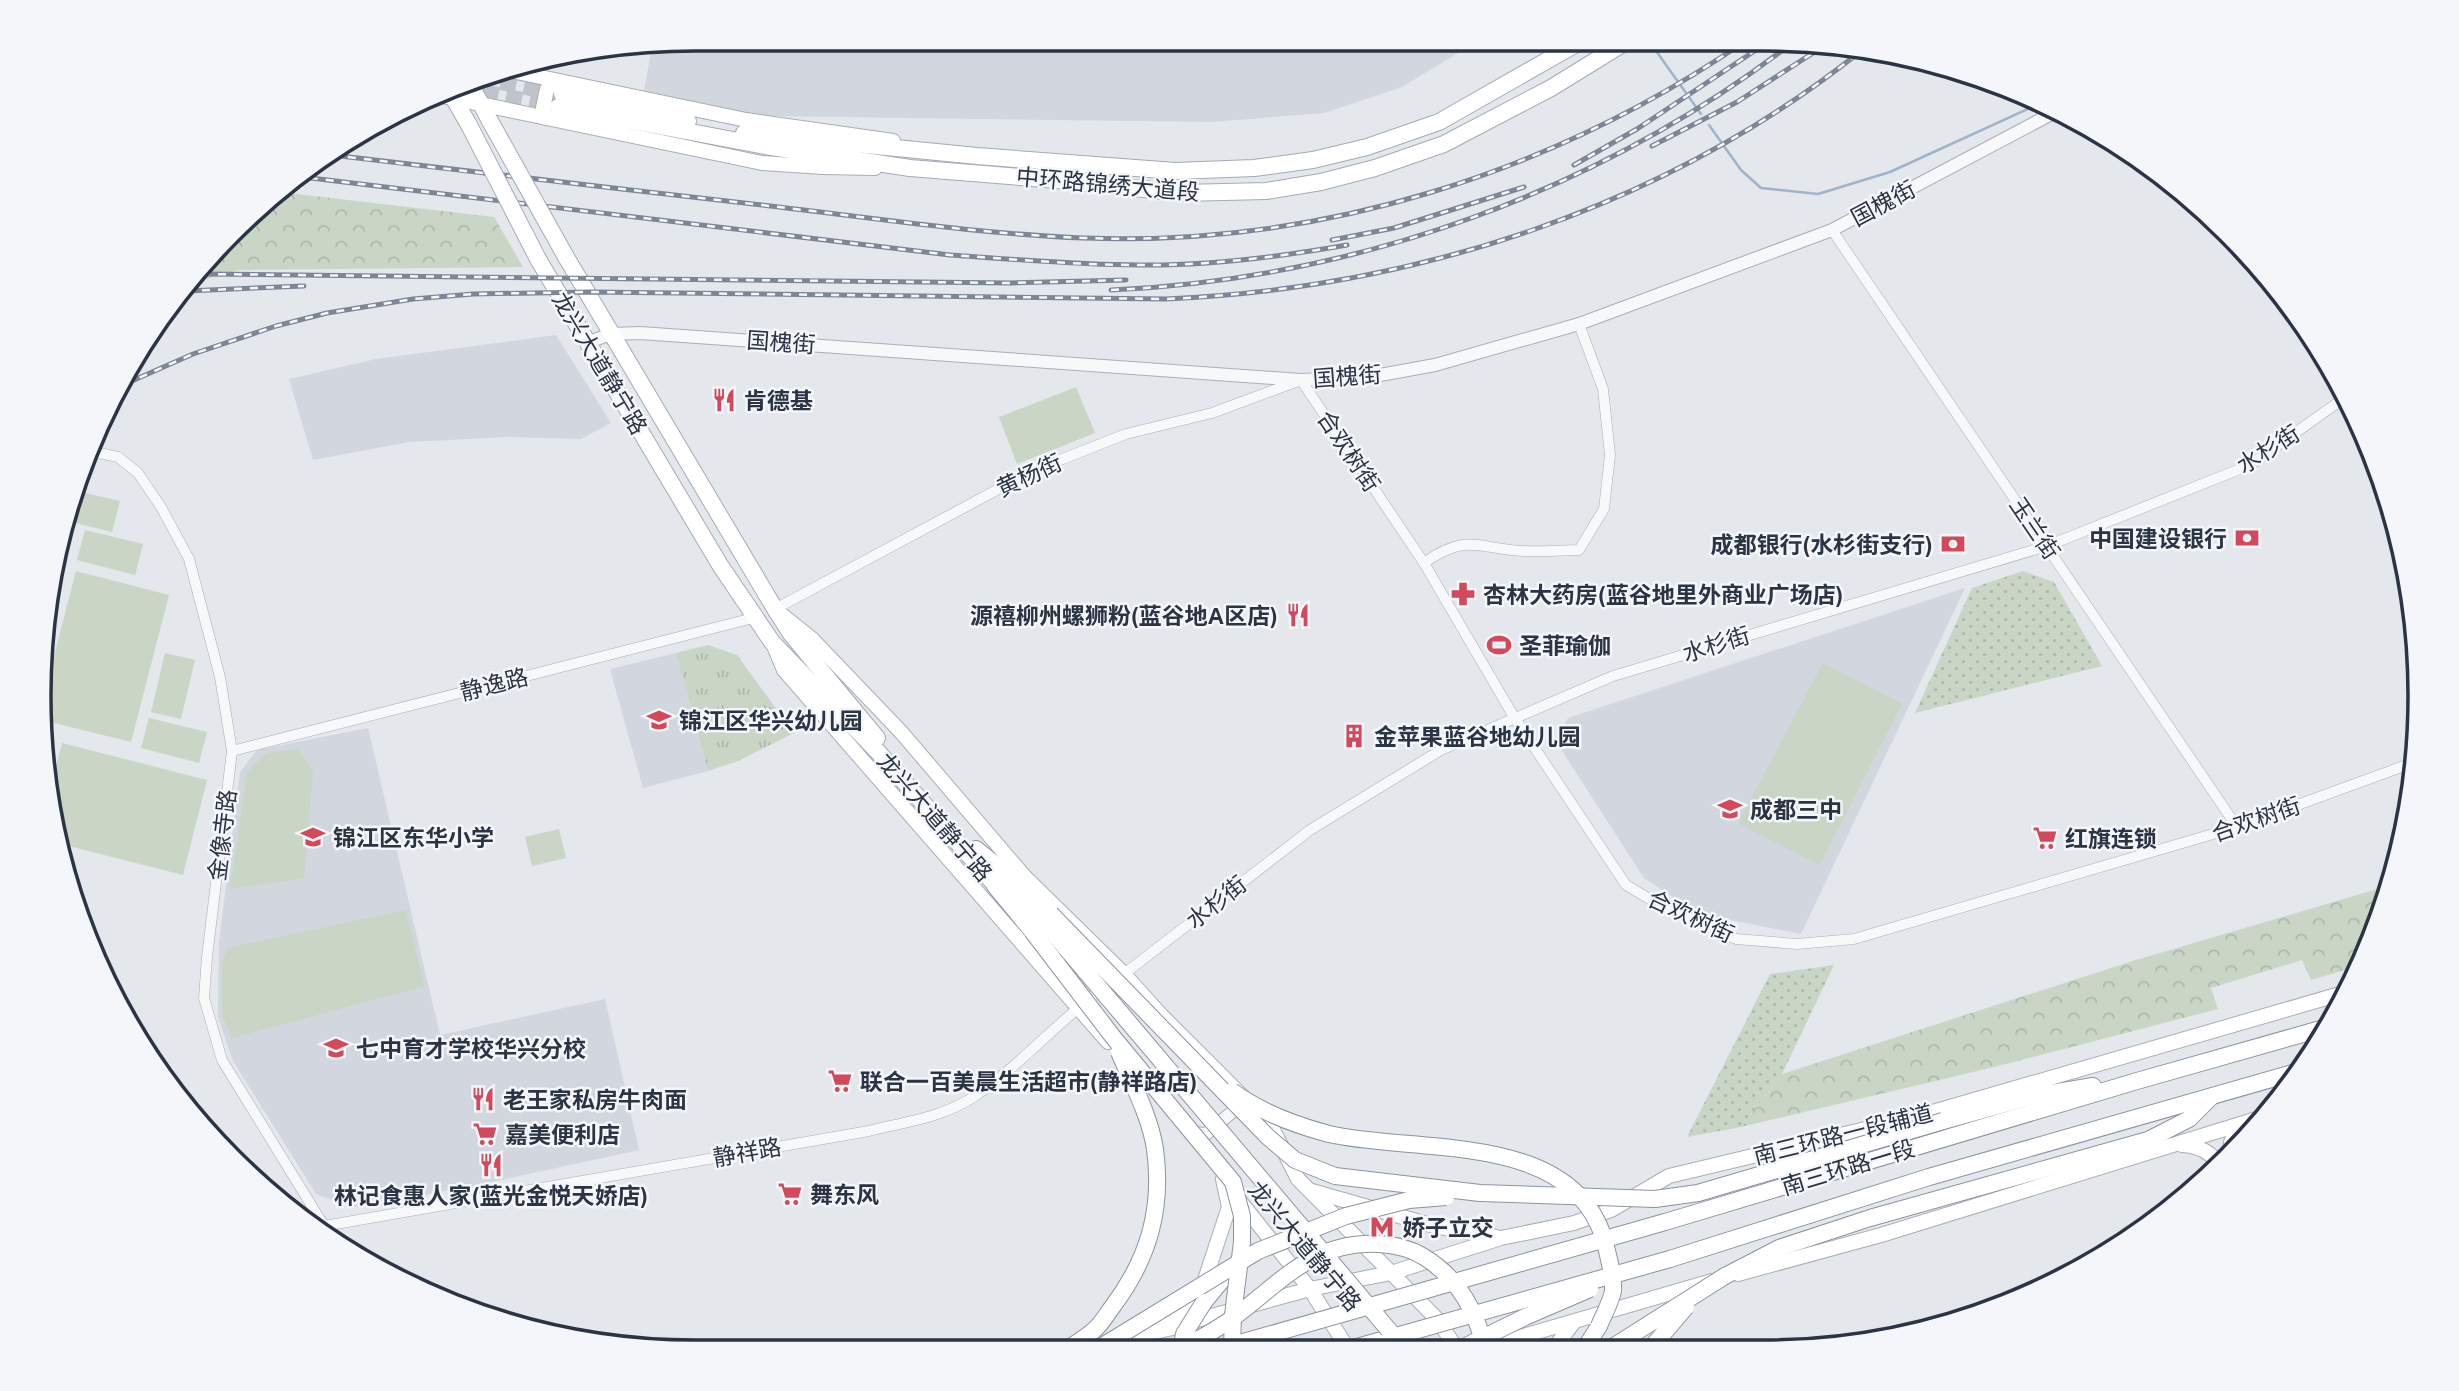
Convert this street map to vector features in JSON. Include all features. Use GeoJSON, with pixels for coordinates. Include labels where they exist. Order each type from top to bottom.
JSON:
{"type":"FeatureCollection","features":[{"type":"Feature","properties":{"kind":"main road","name":"中环路锦绣大道段"},"geometry":{"type":"LineString","coordinates":[[556,100],[744,133],[977,156],[1175,171],[1254,168],[1313,160],[1367,147],[1439,122],[1564,51]]}},
{"type":"Feature","properties":{"kind":"main road","name":"中环路锦绣大道段"},"geometry":{"type":"LineString","coordinates":[[556,100],[765,146],[910,168],[1181,193],[1266,191],[1321,182],[1444,144],[1551,88],[1611,51]]}},
{"type":"Feature","properties":{"kind":"main road"},"geometry":{"type":"LineString","coordinates":[[518,76],[556,100]]}},
{"type":"Feature","properties":{"kind":"main road","name":"龙兴大道静宁路"},"geometry":{"type":"LineString","coordinates":[[473,91],[610,334],[791,634],[877,738],[976,849],[1011,877],[1041,924],[1388,1340]]}},
{"type":"Feature","properties":{"kind":"main road"},"geometry":{"type":"LineString","coordinates":[[456,97],[480,104],[556,100]]}},
{"type":"Feature","properties":{"kind":"main road","name":"龙兴大道静宁路"},"geometry":{"type":"LineString","coordinates":[[452,99],[469,125],[538,259],[587,343],[720,565],[772,642],[879,753],[995,886],[1041,924],[1396,1340]]}},
{"type":"Feature","properties":{"kind":"main road"},"geometry":{"type":"LineString","coordinates":[[775,610],[812,639],[901,732],[1024,876],[1270,1124],[1298,1179],[1438,1320],[1451,1340]]}},
{"type":"Feature","properties":{"kind":"main road"},"geometry":{"type":"LineString","coordinates":[[772,642],[785,670],[1079,1008],[1223,1179],[1310,1289],[1343,1340]]}},
{"type":"Feature","properties":{"kind":"main road"},"geometry":{"type":"LineString","coordinates":[[1041,924],[1113,1037],[1233,1182],[1242,1216],[1242,1242],[1232,1340]]}},
{"type":"Feature","properties":{"kind":"main road"},"geometry":{"type":"LineString","coordinates":[[1041,924],[1202,1069],[1268,1138],[1295,1160],[1335,1176],[1480,1193],[1655,1199],[1698,1194],[2033,1096],[2137,1081]]}},
{"type":"Feature","properties":{"kind":"main road","name":"南三环路一段辅道"},"geometry":{"type":"LineString","coordinates":[[1182,1326],[1310,1289],[1391,1273],[1501,1238],[1574,1223],[1611,1210],[1669,1176],[1912,1118],[2334,996]]}},
{"type":"Feature","properties":{"kind":"main road","name":"南三环路一段"},"geometry":{"type":"LineString","coordinates":[[1251,1340],[1665,1222],[2314,1031]]}},
{"type":"Feature","properties":{"kind":"main road"},"geometry":{"type":"LineString","coordinates":[[1080,1340],[1094,1330],[1129,1285],[1148,1241],[1156,1213],[1154,1147],[1143,1110],[1113,1037]]}},
{"type":"Feature","properties":{"kind":"main road"},"geometry":{"type":"LineString","coordinates":[[1202,1069],[1241,1097],[1283,1120],[1330,1134],[1469,1149],[1515,1160],[1550,1174],[1583,1200],[1599,1223],[1609,1256],[1613,1292],[1590,1340]]}},
{"type":"Feature","properties":{"kind":"main road","name":"南三环路一段"},"geometry":{"type":"LineString","coordinates":[[1400,1340],[1670,1259],[1929,1177],[2284,1075]]}},
{"type":"Feature","properties":{"kind":"main road"},"geometry":{"type":"LineString","coordinates":[[1624,1340],[1725,1276],[1779,1248],[1870,1218],[2148,1140],[2189,1119],[2213,1096]]}},
{"type":"Feature","properties":{"kind":"main road"},"geometry":{"type":"LineString","coordinates":[[1511,1340],[1881,1235],[2246,1123]]}},
{"type":"Feature","properties":{"kind":"main road"},"geometry":{"type":"LineString","coordinates":[[2163,1148],[2199,1146],[2213,1156]]}},
{"type":"Feature","properties":{"kind":"main road"},"geometry":{"type":"LineString","coordinates":[[1121,1340],[1187,1311],[1198,1301],[1229,1207],[1223,1179]]}},
{"type":"Feature","properties":{"kind":"main road"},"geometry":{"type":"LineString","coordinates":[[1298,1179],[1314,1192],[1434,1226],[1501,1238]]}},
{"type":"Feature","properties":{"kind":"main road"},"geometry":{"type":"LineString","coordinates":[[1112,1340],[1258,1251],[1346,1216],[1409,1200],[1480,1193]]}},
{"type":"Feature","properties":{"kind":"main road"},"geometry":{"type":"LineString","coordinates":[[1195,1340],[1229,1320],[1309,1259],[1333,1248],[1357,1243],[1411,1248],[1442,1268],[1465,1298],[1479,1323],[1482,1340]]}},
{"type":"Feature","properties":{"kind":"main road"},"geometry":{"type":"LineString","coordinates":[[1182,1340],[1212,1290],[1234,1266]]}},
{"type":"Feature","properties":{"kind":"main road"},"geometry":{"type":"LineString","coordinates":[[1478,1340],[1636,1268]]}},
{"type":"Feature","properties":{"kind":"main road"},"geometry":{"type":"LineString","coordinates":[[1658,1340],[1685,1308],[1725,1276]]}},
{"type":"Feature","properties":{"kind":"main road"},"geometry":{"type":"LineString","coordinates":[[1560,1340],[1574,1322]]}},
{"type":"Feature","properties":{"kind":"main road"},"geometry":{"type":"LineString","coordinates":[[1133,1336],[1182,1326],[1218,1327],[1251,1340]]}},
{"type":"Feature","properties":{"kind":"street","name":"国槐街"},"geometry":{"type":"LineString","coordinates":[[587,343],[610,334],[653,334],[1301,380],[1369,377],[1435,365],[1579,324],[1832,230],[2047,116]]}},
{"type":"Feature","properties":{"kind":"street","name":"玉兰街"},"geometry":{"type":"LineString","coordinates":[[1832,230],[2237,827]]}},
{"type":"Feature","properties":{"kind":"street"},"geometry":{"type":"LineString","coordinates":[[1424,563],[1439,552],[1466,542],[1523,551],[1579,550],[1604,509],[1610,456],[1603,389],[1579,324]]}},
{"type":"Feature","properties":{"kind":"street","name":"合欢树街"},"geometry":{"type":"LineString","coordinates":[[1301,380],[1424,563],[1514,717],[1626,885],[1658,904],[1736,939],[1797,944],[1854,939],[2237,827],[2404,766]]}},
{"type":"Feature","properties":{"kind":"street","name":"黄杨街"},"geometry":{"type":"LineString","coordinates":[[775,610],[1032,471],[1126,434],[1212,413],[1301,380]]}},
{"type":"Feature","properties":{"kind":"street","name":"水杉街"},"geometry":{"type":"LineString","coordinates":[[1124,974],[1310,830],[1441,750],[1613,676],[2047,546],[2250,465],[2338,402]]}},
{"type":"Feature","properties":{"kind":"street","name":"金像寺路"},"geometry":{"type":"LineString","coordinates":[[98,453],[118,457],[138,473],[161,507],[189,559],[220,677],[232,751],[204,998],[222,1060],[321,1220]]}},
{"type":"Feature","properties":{"kind":"street","name":"静逸路"},"geometry":{"type":"LineString","coordinates":[[232,751],[757,617]]}},
{"type":"Feature","properties":{"kind":"street","name":"静祥路"},"geometry":{"type":"LineString","coordinates":[[333,1229],[869,1130],[936,1115],[974,1097],[1057,1029],[1102,987],[1124,974]]}},
{"type":"Feature","properties":{"kind":"street"},"geometry":{"type":"LineString","coordinates":[[1177,1127],[1194,1135],[1206,1134],[1247,1100]]}},
{"type":"Feature","properties":{"kind":"shaded area"},"geometry":{"type":"Polygon","coordinates":[[[1461,51],[1402,87],[1324,113],[1212,122],[755,116],[644,91],[653,52],[1461,51]]]}},
{"type":"Feature","properties":{"kind":"shaded area"},"geometry":{"type":"Polygon","coordinates":[[[556,335],[611,423],[581,439],[507,437],[409,442],[313,460],[289,379],[376,359],[556,335]]]}},
{"type":"Feature","properties":{"kind":"shaded area","name":"成都三中"},"geometry":{"type":"Polygon","coordinates":[[[1965,588],[1801,934],[1715,917],[1674,898],[1644,878],[1555,740],[1568,718],[1965,588]]]}},
{"type":"Feature","properties":{"kind":"shaded area","name":"锦江区华兴幼儿园"},"geometry":{"type":"Polygon","coordinates":[[[676,653],[708,771],[643,788],[610,669],[676,653]]]}},
{"type":"Feature","properties":{"kind":"shaded area"},"geometry":{"type":"Polygon","coordinates":[[[368,728],[440,1035],[605,999],[639,1150],[474,1186],[352,1207],[316,1194],[233,1061],[218,1017],[219,942],[240,772],[257,750],[368,728]]]}},
{"type":"Feature","properties":{"kind":"green space"},"geometry":{"type":"Polygon","coordinates":[[[291,193],[494,217],[523,267],[239,270],[203,280],[240,240],[291,193]]]}},
{"type":"Feature","properties":{"kind":"green space"},"geometry":{"type":"Polygon","coordinates":[[[1076,387],[1095,433],[1017,464],[999,417],[1076,387]]]}},
{"type":"Feature","properties":{"kind":"green space"},"geometry":{"type":"Polygon","coordinates":[[[84,493],[120,501],[112,532],[75,523],[84,493]]]}},
{"type":"Feature","properties":{"kind":"green space"},"geometry":{"type":"Polygon","coordinates":[[[85,530],[143,544],[135,575],[77,560],[85,530]]]}},
{"type":"Feature","properties":{"kind":"green space"},"geometry":{"type":"Polygon","coordinates":[[[76,571],[169,595],[131,742],[52,722],[52,665],[76,571]]]}},
{"type":"Feature","properties":{"kind":"green space"},"geometry":{"type":"Polygon","coordinates":[[[2023,571],[2054,582],[2102,666],[1915,713],[1972,588],[2023,571]]]}},
{"type":"Feature","properties":{"kind":"green space"},"geometry":{"type":"Polygon","coordinates":[[[708,645],[737,655],[794,733],[738,761],[708,771],[676,653],[708,645]]]}},
{"type":"Feature","properties":{"kind":"green space"},"geometry":{"type":"Polygon","coordinates":[[[165,653],[195,660],[181,719],[151,712],[165,653]]]}},
{"type":"Feature","properties":{"kind":"green space"},"geometry":{"type":"Polygon","coordinates":[[[1823,663],[1902,704],[1820,865],[1738,823],[1823,663]]]}},
{"type":"Feature","properties":{"kind":"green space"},"geometry":{"type":"Polygon","coordinates":[[[149,718],[207,732],[199,763],[141,748],[149,718]]]}},
{"type":"Feature","properties":{"kind":"green space"},"geometry":{"type":"Polygon","coordinates":[[[62,743],[207,780],[183,875],[69,846],[55,770],[62,743]]]}},
{"type":"Feature","properties":{"kind":"green space"},"geometry":{"type":"Polygon","coordinates":[[[299,749],[313,773],[304,878],[230,889],[247,772],[266,753],[299,749]]]}},
{"type":"Feature","properties":{"kind":"green space"},"geometry":{"type":"Polygon","coordinates":[[[559,829],[566,858],[532,866],[525,837],[559,829]]]}},
{"type":"Feature","properties":{"kind":"green space"},"geometry":{"type":"Polygon","coordinates":[[[2378,889],[2347,969],[2311,980],[2302,960],[2211,988],[2218,1009],[1994,1067],[1741,1127],[1782,1074],[2136,960],[2378,889]]]}},
{"type":"Feature","properties":{"kind":"green space"},"geometry":{"type":"Polygon","coordinates":[[[406,910],[425,986],[232,1038],[222,1015],[222,964],[227,948],[406,910]]]}},
{"type":"Feature","properties":{"kind":"green space"},"geometry":{"type":"Polygon","coordinates":[[[1834,965],[1782,1074],[1741,1127],[1687,1137],[1770,974],[1834,965]]]}},
{"type":"Feature","properties":{"kind":"waterway"},"geometry":{"type":"LineString","coordinates":[[1656,51],[1701,114]]}},
{"type":"Feature","properties":{"kind":"waterway"},"geometry":{"type":"LineString","coordinates":[[1709,125],[1741,170],[1761,188],[1818,194],[1890,172],[2029,108]]}},
{"type":"Feature","properties":{"kind":"tunnel"},"geometry":{"type":"LineString","coordinates":[[500,82],[560,94]]}},
{"type":"Feature","properties":{"kind":"tunnel"},"geometry":{"type":"LineString","coordinates":[[474,90],[556,107]]}},
{"type":"Feature","properties":{"kind":"railway"},"geometry":{"type":"LineString","coordinates":[[342,156],[966,229],[1084,238],[1172,238],[1260,230],[1346,214],[1431,192],[1514,163],[1595,128],[1672,87],[1729,51]]}},
{"type":"Feature","properties":{"kind":"railway"},"geometry":{"type":"LineString","coordinates":[[1574,165],[1637,129],[1754,51]]}},
{"type":"Feature","properties":{"kind":"railway"},"geometry":{"type":"LineString","coordinates":[[1111,290],[1203,282],[1294,268],[1384,246],[1473,218],[1558,183],[1641,141],[1721,94],[1780,51]]}},
{"type":"Feature","properties":{"kind":"railway"},"geometry":{"type":"LineString","coordinates":[[1652,146],[1737,102],[1813,53]]}},
{"type":"Feature","properties":{"kind":"railway"},"geometry":{"type":"LineString","coordinates":[[133,380],[193,354],[276,326],[327,313],[413,299],[473,294],[590,292],[1166,299],[1260,292],[1352,278],[1444,257],[1533,230],[1620,196],[1704,154],[1785,106],[1853,57]]}},
{"type":"Feature","properties":{"kind":"railway"},"geometry":{"type":"LineString","coordinates":[[311,178],[950,255],[1044,262],[1190,264],[1269,257],[1347,245]]}},
{"type":"Feature","properties":{"kind":"railway"},"geometry":{"type":"LineString","coordinates":[[1332,240],[1394,228],[1524,187]]}},
{"type":"Feature","properties":{"kind":"railway"},"geometry":{"type":"LineString","coordinates":[[208,274],[1011,283],[1126,280]]}},
{"type":"Feature","properties":{"kind":"railway"},"geometry":{"type":"LineString","coordinates":[[194,291],[304,286]]}},
{"type":"Feature","properties":{"kind":"place","name":"肯德基"},"geometry":{"type":"Point","coordinates":[724,400]}},
{"type":"Feature","properties":{"kind":"place","name":"中国建设银行"},"geometry":{"type":"Point","coordinates":[2247,538]}},
{"type":"Feature","properties":{"kind":"place","name":"成都银行(水杉街支行)"},"geometry":{"type":"Point","coordinates":[1953,544]}},
{"type":"Feature","properties":{"kind":"place","name":"杏林大药房(蓝谷地里外商业广场店)"},"geometry":{"type":"Point","coordinates":[1463,594]}},
{"type":"Feature","properties":{"kind":"place","name":"源禧柳州螺狮粉(蓝谷地A区店)"},"geometry":{"type":"Point","coordinates":[1298,615]}},
{"type":"Feature","properties":{"kind":"place","name":"圣菲瑜伽"},"geometry":{"type":"Point","coordinates":[1499,645]}},
{"type":"Feature","properties":{"kind":"place","name":"锦江区华兴幼儿园"},"geometry":{"type":"Point","coordinates":[659,720]}},
{"type":"Feature","properties":{"kind":"place","name":"金苹果蓝谷地幼儿园"},"geometry":{"type":"Point","coordinates":[1354,736]}},
{"type":"Feature","properties":{"kind":"place","name":"成都三中"},"geometry":{"type":"Point","coordinates":[1730,809]}},
{"type":"Feature","properties":{"kind":"place","name":"锦江区东华小学"},"geometry":{"type":"Point","coordinates":[313,837]}},
{"type":"Feature","properties":{"kind":"place","name":"红旗连锁"},"geometry":{"type":"Point","coordinates":[2045,838]}},
{"type":"Feature","properties":{"kind":"place","name":"七中育才学校华兴分校"},"geometry":{"type":"Point","coordinates":[336,1048]}},
{"type":"Feature","properties":{"kind":"place","name":"联合一百美晨生活超市(静祥路店)"},"geometry":{"type":"Point","coordinates":[840,1081]}},
{"type":"Feature","properties":{"kind":"place","name":"老王家私房牛肉面"},"geometry":{"type":"Point","coordinates":[483,1099]}},
{"type":"Feature","properties":{"kind":"place","name":"嘉美便利店"},"geometry":{"type":"Point","coordinates":[485,1134]}},
{"type":"Feature","properties":{"kind":"place","name":"林记食惠人家(蓝光金悦天娇店)"},"geometry":{"type":"Point","coordinates":[491,1165]}},
{"type":"Feature","properties":{"kind":"place","name":"舞东风"},"geometry":{"type":"Point","coordinates":[790,1194]}},
{"type":"Feature","properties":{"kind":"place","name":"娇子立交"},"geometry":{"type":"Point","coordinates":[1382,1227]}}]}
